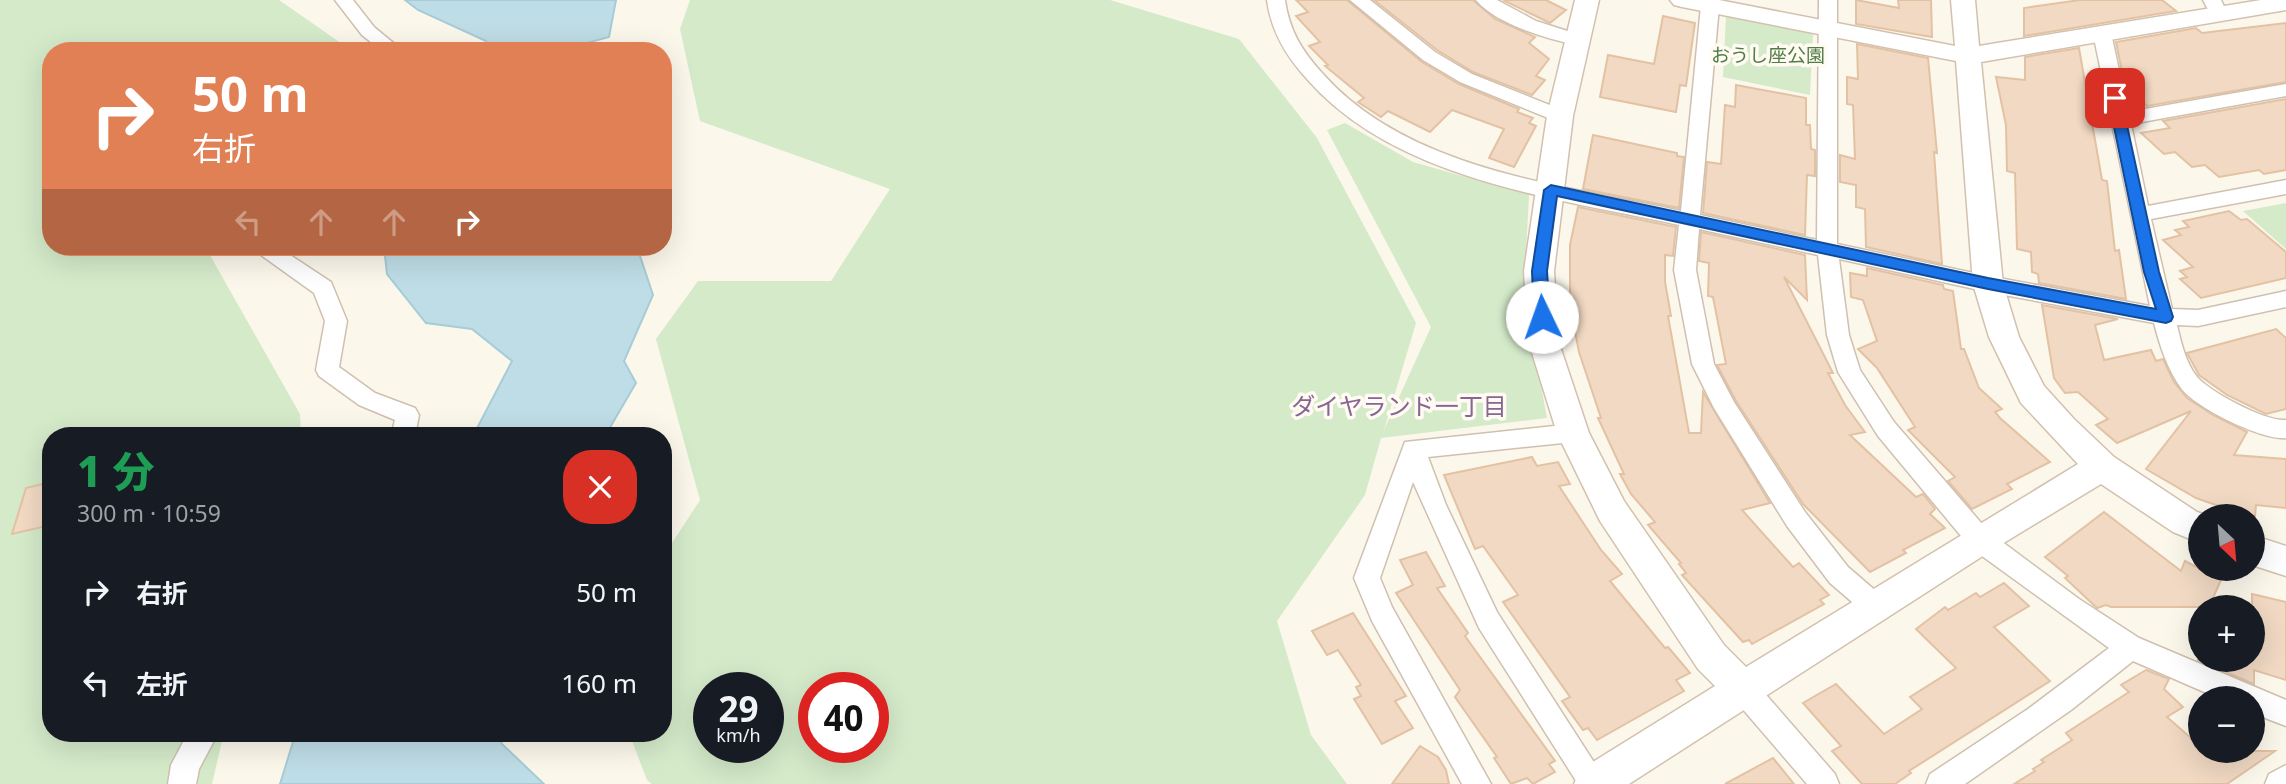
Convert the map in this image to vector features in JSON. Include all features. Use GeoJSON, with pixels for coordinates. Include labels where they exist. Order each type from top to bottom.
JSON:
{"type":"FeatureCollection","features":[{"type":"Feature","properties":{"kind":"street"},"geometry":{"type":"LineString","coordinates":[[344,0],[369,31],[383,42]]}},
{"type":"Feature","properties":{"kind":"street"},"geometry":{"type":"LineString","coordinates":[[1276,0],[1279,24],[1300,60],[1330,94],[1354,114],[1428,155],[1461,167],[1551,190],[1827,247],[1988,284],[2166,317],[2198,318],[2286,299]]}},
{"type":"Feature","properties":{"kind":"street"},"geometry":{"type":"LineString","coordinates":[[1359,0],[1429,56],[1466,78],[1560,116]]}},
{"type":"Feature","properties":{"kind":"street"},"geometry":{"type":"LineString","coordinates":[[1485,0],[1529,24],[1559,37],[1577,40]]}},
{"type":"Feature","properties":{"kind":"street"},"geometry":{"type":"LineString","coordinates":[[1587,0],[1560,116],[1539,271],[1543,340],[1573,433],[1612,511],[1711,657],[1825,784]]}},
{"type":"Feature","properties":{"kind":"street"},"geometry":{"type":"LineString","coordinates":[[1682,0],[1968,56],[2102,33],[2215,6],[2286,3]]}},
{"type":"Feature","properties":{"kind":"street"},"geometry":{"type":"LineString","coordinates":[[1828,0],[1827,247],[1838,335],[1849,372],[1886,429],[1980,540],[2070,607],[2130,647],[2220,686]]}},
{"type":"Feature","properties":{"kind":"street"},"geometry":{"type":"LineString","coordinates":[[1963,0],[1988,284],[2004,337],[2032,394],[2102,467],[2188,523]]}},
{"type":"Feature","properties":{"kind":"street"},"geometry":{"type":"LineString","coordinates":[[1710,6],[1685,270],[1703,363],[1725,408],[1796,519],[1839,575],[1875,606]]}},
{"type":"Feature","properties":{"kind":"street"},"geometry":{"type":"LineString","coordinates":[[2102,33],[2152,272],[2166,317],[2172,350],[2190,383],[2217,403],[2253,421],[2277,430],[2286,429]]}},
{"type":"Feature","properties":{"kind":"street"},"geometry":{"type":"LineString","coordinates":[[2119,120],[2286,90]]}},
{"type":"Feature","properties":{"kind":"street"},"geometry":{"type":"LineString","coordinates":[[2141,214],[2286,187]]}},
{"type":"Feature","properties":{"kind":"street"},"geometry":{"type":"LineString","coordinates":[[277,256],[323,288],[336,321],[327,370],[368,399],[407,415],[404,427]]}},
{"type":"Feature","properties":{"kind":"street"},"geometry":{"type":"LineString","coordinates":[[1413,449],[1573,433]]}},
{"type":"Feature","properties":{"kind":"street"},"geometry":{"type":"LineString","coordinates":[[1413,449],[1434,505],[1488,620],[1594,784],[1980,540],[2102,467]]}},
{"type":"Feature","properties":{"kind":"street"},"geometry":{"type":"LineString","coordinates":[[1413,449],[1367,578],[1381,613],[1477,784]]}},
{"type":"Feature","properties":{"kind":"street"},"geometry":{"type":"LineString","coordinates":[[2265,554],[2286,561]]}},
{"type":"Feature","properties":{"kind":"street"},"geometry":{"type":"LineString","coordinates":[[1940,784],[2022,729],[2130,647]]}},
{"type":"Feature","properties":{"kind":"street"},"geometry":{"type":"LineString","coordinates":[[2265,705],[2286,713]]}},
{"type":"Feature","properties":{"kind":"street"},"geometry":{"type":"LineString","coordinates":[[182,784],[186,765],[199,742]]}},
{"type":"Feature","properties":{"kind":"street"},"geometry":{"type":"LineString","coordinates":[[2279,784],[2286,779]]}},
{"type":"Feature","properties":{"kind":"green space"},"geometry":{"type":"Polygon","coordinates":[[[0,0],[279,0],[339,42],[42,42],[42,256],[210,256],[300,414],[301,427],[42,427],[42,742],[222,742],[212,784],[0,784],[0,0]]]}},
{"type":"Feature","properties":{"kind":"green space"},"geometry":{"type":"Polygon","coordinates":[[[690,0],[1110,0],[1239,39],[1317,138],[1416,323],[1384,430],[1431,327],[1327,130],[1345,123],[1413,162],[1529,195],[1524,294],[1547,418],[1381,438],[1365,495],[1277,621],[1311,735],[1347,784],[652,784],[647,780],[632,742],[672,742],[672,543],[700,500],[656,339],[698,281],[831,281],[890,189],[700,121],[680,29],[690,0]]]}},
{"type":"Feature","properties":{"kind":"green space","name":"おうし座公園"},"geometry":{"type":"Polygon","coordinates":[[[1726,16],[1813,34],[1810,95],[1723,77],[1726,16]]]}},
{"type":"Feature","properties":{"kind":"green space"},"geometry":{"type":"Polygon","coordinates":[[[2286,203],[2286,249],[2243,211],[2286,203]]]}},
{"type":"Feature","properties":{"kind":"water"},"geometry":{"type":"Polygon","coordinates":[[[405,0],[616,0],[609,37],[590,42],[486,42],[418,10],[405,0]]]}},
{"type":"Feature","properties":{"kind":"water"},"geometry":{"type":"Polygon","coordinates":[[[385,256],[640,256],[653,295],[624,361],[636,383],[610,427],[478,427],[512,361],[472,329],[426,323],[387,274],[385,256]]]}},
{"type":"Feature","properties":{"kind":"water"},"geometry":{"type":"Polygon","coordinates":[[[293,742],[501,742],[544,784],[280,784],[293,742]]]}},
{"type":"Feature","properties":{"kind":"building"},"geometry":{"type":"Polygon","coordinates":[[[1296,0],[1347,0],[1422,62],[1459,84],[1519,109],[1517,112],[1533,118],[1529,123],[1536,126],[1514,167],[1489,158],[1504,129],[1452,110],[1430,132],[1388,111],[1381,117],[1358,102],[1364,98],[1325,66],[1328,65],[1309,46],[1320,42],[1296,16],[1308,12],[1296,0]]]}},
{"type":"Feature","properties":{"kind":"building"},"geometry":{"type":"Polygon","coordinates":[[[1374,0],[1473,0],[1495,19],[1535,37],[1529,43],[1549,59],[1536,76],[1545,80],[1532,95],[1473,72],[1437,50],[1374,0]]]}},
{"type":"Feature","properties":{"kind":"building"},"geometry":{"type":"Polygon","coordinates":[[[1503,0],[1546,0],[1566,10],[1550,23],[1503,0]]]}},
{"type":"Feature","properties":{"kind":"building"},"geometry":{"type":"Polygon","coordinates":[[[1856,0],[1899,8],[1898,0],[1931,0],[1932,37],[1856,24],[1856,0]]]}},
{"type":"Feature","properties":{"kind":"building"},"geometry":{"type":"Polygon","coordinates":[[[2080,0],[2162,0],[2176,11],[2024,36],[2024,8],[2080,0]]]}},
{"type":"Feature","properties":{"kind":"building"},"geometry":{"type":"Polygon","coordinates":[[[1663,16],[1695,23],[1686,86],[1680,85],[1676,112],[1600,97],[1608,55],[1654,64],[1663,16]]]}},
{"type":"Feature","properties":{"kind":"building"},"geometry":{"type":"Polygon","coordinates":[[[2286,23],[2286,82],[2147,106],[2125,86],[2116,42],[2196,28],[2202,33],[2286,23]]]}},
{"type":"Feature","properties":{"kind":"building"},"geometry":{"type":"Polygon","coordinates":[[[1857,44],[1928,58],[1937,153],[1934,152],[1942,264],[1866,247],[1865,209],[1856,207],[1856,185],[1840,182],[1840,155],[1855,159],[1853,105],[1847,104],[1847,77],[1858,79],[1857,44]]]}},
{"type":"Feature","properties":{"kind":"building"},"geometry":{"type":"Polygon","coordinates":[[[2079,48],[2102,180],[2107,181],[2115,251],[2119,250],[2126,299],[2039,283],[2038,274],[2032,272],[2031,252],[2017,249],[2015,173],[2007,171],[2006,125],[1996,77],[2025,80],[2025,57],[2079,48]]]}},
{"type":"Feature","properties":{"kind":"building"},"geometry":{"type":"Polygon","coordinates":[[[1736,85],[1806,98],[1806,125],[1810,125],[1811,149],[1815,150],[1815,176],[1807,175],[1805,235],[1703,213],[1707,162],[1721,164],[1725,105],[1735,107],[1736,85]]]}},
{"type":"Feature","properties":{"kind":"building"},"geometry":{"type":"Polygon","coordinates":[[[2286,99],[2286,170],[2264,174],[2259,170],[2219,177],[2205,165],[2192,167],[2175,152],[2164,154],[2141,133],[2170,128],[2163,121],[2286,99]]]}},
{"type":"Feature","properties":{"kind":"building"},"geometry":{"type":"Polygon","coordinates":[[[1593,135],[1677,153],[1677,156],[1684,157],[1679,208],[1583,189],[1593,135]]]}},
{"type":"Feature","properties":{"kind":"building"},"geometry":{"type":"Polygon","coordinates":[[[1578,207],[1676,227],[1673,256],[1665,255],[1665,282],[1671,316],[1668,316],[1689,433],[1701,433],[1703,392],[1770,503],[1742,510],[1793,567],[1799,563],[1829,595],[1820,600],[1824,604],[1752,644],[1749,640],[1743,642],[1682,575],[1686,573],[1679,564],[1681,563],[1648,525],[1655,522],[1631,494],[1620,474],[1624,474],[1598,418],[1601,418],[1579,352],[1570,306],[1570,245],[1578,207]]]}},
{"type":"Feature","properties":{"kind":"building"},"geometry":{"type":"Polygon","coordinates":[[[2229,211],[2241,220],[2247,219],[2286,252],[2286,278],[2201,298],[2180,279],[2187,277],[2180,271],[2193,267],[2163,240],[2181,235],[2175,230],[2189,227],[2183,221],[2229,211]]]}},
{"type":"Feature","properties":{"kind":"building"},"geometry":{"type":"Polygon","coordinates":[[[1701,232],[1805,255],[1807,300],[1784,277],[1833,373],[1828,373],[1845,405],[1865,432],[1850,435],[1916,497],[1923,494],[1935,509],[1930,514],[1945,528],[1903,550],[1906,553],[1870,572],[1803,504],[1736,401],[1717,365],[1726,364],[1713,297],[1708,296],[1709,263],[1699,261],[1701,232]]]}},
{"type":"Feature","properties":{"kind":"building"},"geometry":{"type":"Polygon","coordinates":[[[1867,268],[1943,285],[1944,289],[1953,291],[1961,349],[1964,349],[1979,388],[2002,409],[1995,412],[2000,418],[2050,462],[2007,484],[2012,489],[1972,509],[1948,481],[1955,477],[1908,430],[1915,427],[1877,368],[1858,349],[1877,341],[1863,300],[1851,297],[1850,273],[1867,276],[1867,268]]]}},
{"type":"Feature","properties":{"kind":"building"},"geometry":{"type":"Polygon","coordinates":[[[2042,305],[2118,319],[2095,325],[2104,360],[2151,350],[2156,361],[2163,359],[2174,382],[2187,398],[2247,432],[2234,455],[2286,459],[2286,508],[2265,504],[2213,504],[2196,498],[2146,469],[2191,411],[2117,443],[2096,425],[2108,419],[2078,392],[2065,393],[2054,378],[2042,305]]]}},
{"type":"Feature","properties":{"kind":"building"},"geometry":{"type":"Polygon","coordinates":[[[2276,329],[2286,338],[2286,409],[2266,414],[2227,395],[2199,375],[2187,353],[2276,329]]]}},
{"type":"Feature","properties":{"kind":"building"},"geometry":{"type":"Polygon","coordinates":[[[1532,457],[1537,466],[1558,462],[1570,484],[1559,486],[1601,550],[1622,574],[1610,581],[1665,648],[1668,647],[1690,673],[1676,680],[1684,691],[1597,740],[1588,728],[1583,730],[1562,701],[1570,697],[1503,602],[1518,595],[1483,546],[1475,549],[1444,475],[1532,457]]]}},
{"type":"Feature","properties":{"kind":"building"},"geometry":{"type":"Polygon","coordinates":[[[42,484],[42,527],[12,534],[26,488],[42,484]]]}},
{"type":"Feature","properties":{"kind":"building"},"geometry":{"type":"Polygon","coordinates":[[[2104,512],[2181,571],[2185,561],[2188,563],[2188,581],[2221,581],[2214,595],[2188,595],[2188,607],[2106,605],[2097,608],[2065,578],[2068,576],[2045,557],[2104,512]]]}},
{"type":"Feature","properties":{"kind":"building"},"geometry":{"type":"Polygon","coordinates":[[[1426,552],[1445,586],[1437,588],[1468,633],[1465,636],[1555,761],[1549,764],[1555,772],[1533,784],[1527,778],[1511,784],[1494,758],[1497,757],[1455,697],[1460,690],[1396,593],[1413,585],[1400,560],[1426,552]]]}},
{"type":"Feature","properties":{"kind":"building"},"geometry":{"type":"Polygon","coordinates":[[[2004,583],[2029,606],[1994,627],[2050,681],[1909,771],[1911,773],[1895,784],[1862,784],[1832,751],[1841,746],[1803,703],[1836,684],[1884,734],[1922,709],[1910,697],[1956,668],[1916,629],[1945,607],[1948,610],[1976,593],[1980,597],[2004,583]]]}},
{"type":"Feature","properties":{"kind":"building"},"geometry":{"type":"Polygon","coordinates":[[[2265,597],[2286,602],[2286,680],[2260,672],[2265,672],[2265,597]]]}},
{"type":"Feature","properties":{"kind":"building"},"geometry":{"type":"Polygon","coordinates":[[[1353,613],[1406,696],[1395,701],[1413,728],[1382,744],[1354,699],[1361,696],[1356,687],[1361,685],[1338,650],[1327,655],[1312,631],[1353,613]]]}},
{"type":"Feature","properties":{"kind":"building"},"geometry":{"type":"Polygon","coordinates":[[[2146,670],[2169,679],[2164,689],[2183,707],[2167,717],[2188,735],[2188,763],[2258,763],[2227,784],[2014,784],[2035,771],[2033,769],[2044,762],[2041,760],[2072,740],[2066,733],[2129,692],[2121,685],[2146,670]]]}},
{"type":"Feature","properties":{"kind":"building"},"geometry":{"type":"Polygon","coordinates":[[[2226,672],[2254,672],[2254,684],[2226,672]]]}},
{"type":"Feature","properties":{"kind":"building"},"geometry":{"type":"Polygon","coordinates":[[[1420,746],[1438,757],[1446,770],[1449,784],[1392,784],[1420,746]]]}},
{"type":"Feature","properties":{"kind":"building"},"geometry":{"type":"Polygon","coordinates":[[[2265,751],[2275,751],[2265,758],[2265,751]]]}},
{"type":"Feature","properties":{"kind":"building"},"geometry":{"type":"Polygon","coordinates":[[[1773,758],[1794,784],[1725,784],[1773,758]]]}},
{"type":"Feature","properties":{"kind":"district","name":"ダイヤランド一丁目"},"geometry":{"type":"Point","coordinates":[1399,407]}},
{"type":"Feature","properties":{"kind":"route"},"geometry":{"type":"LineString","coordinates":[[1542,317],[1539,271],[1551,190],[1988,284],[2166,317],[2152,272],[2115,98]]}}]}
